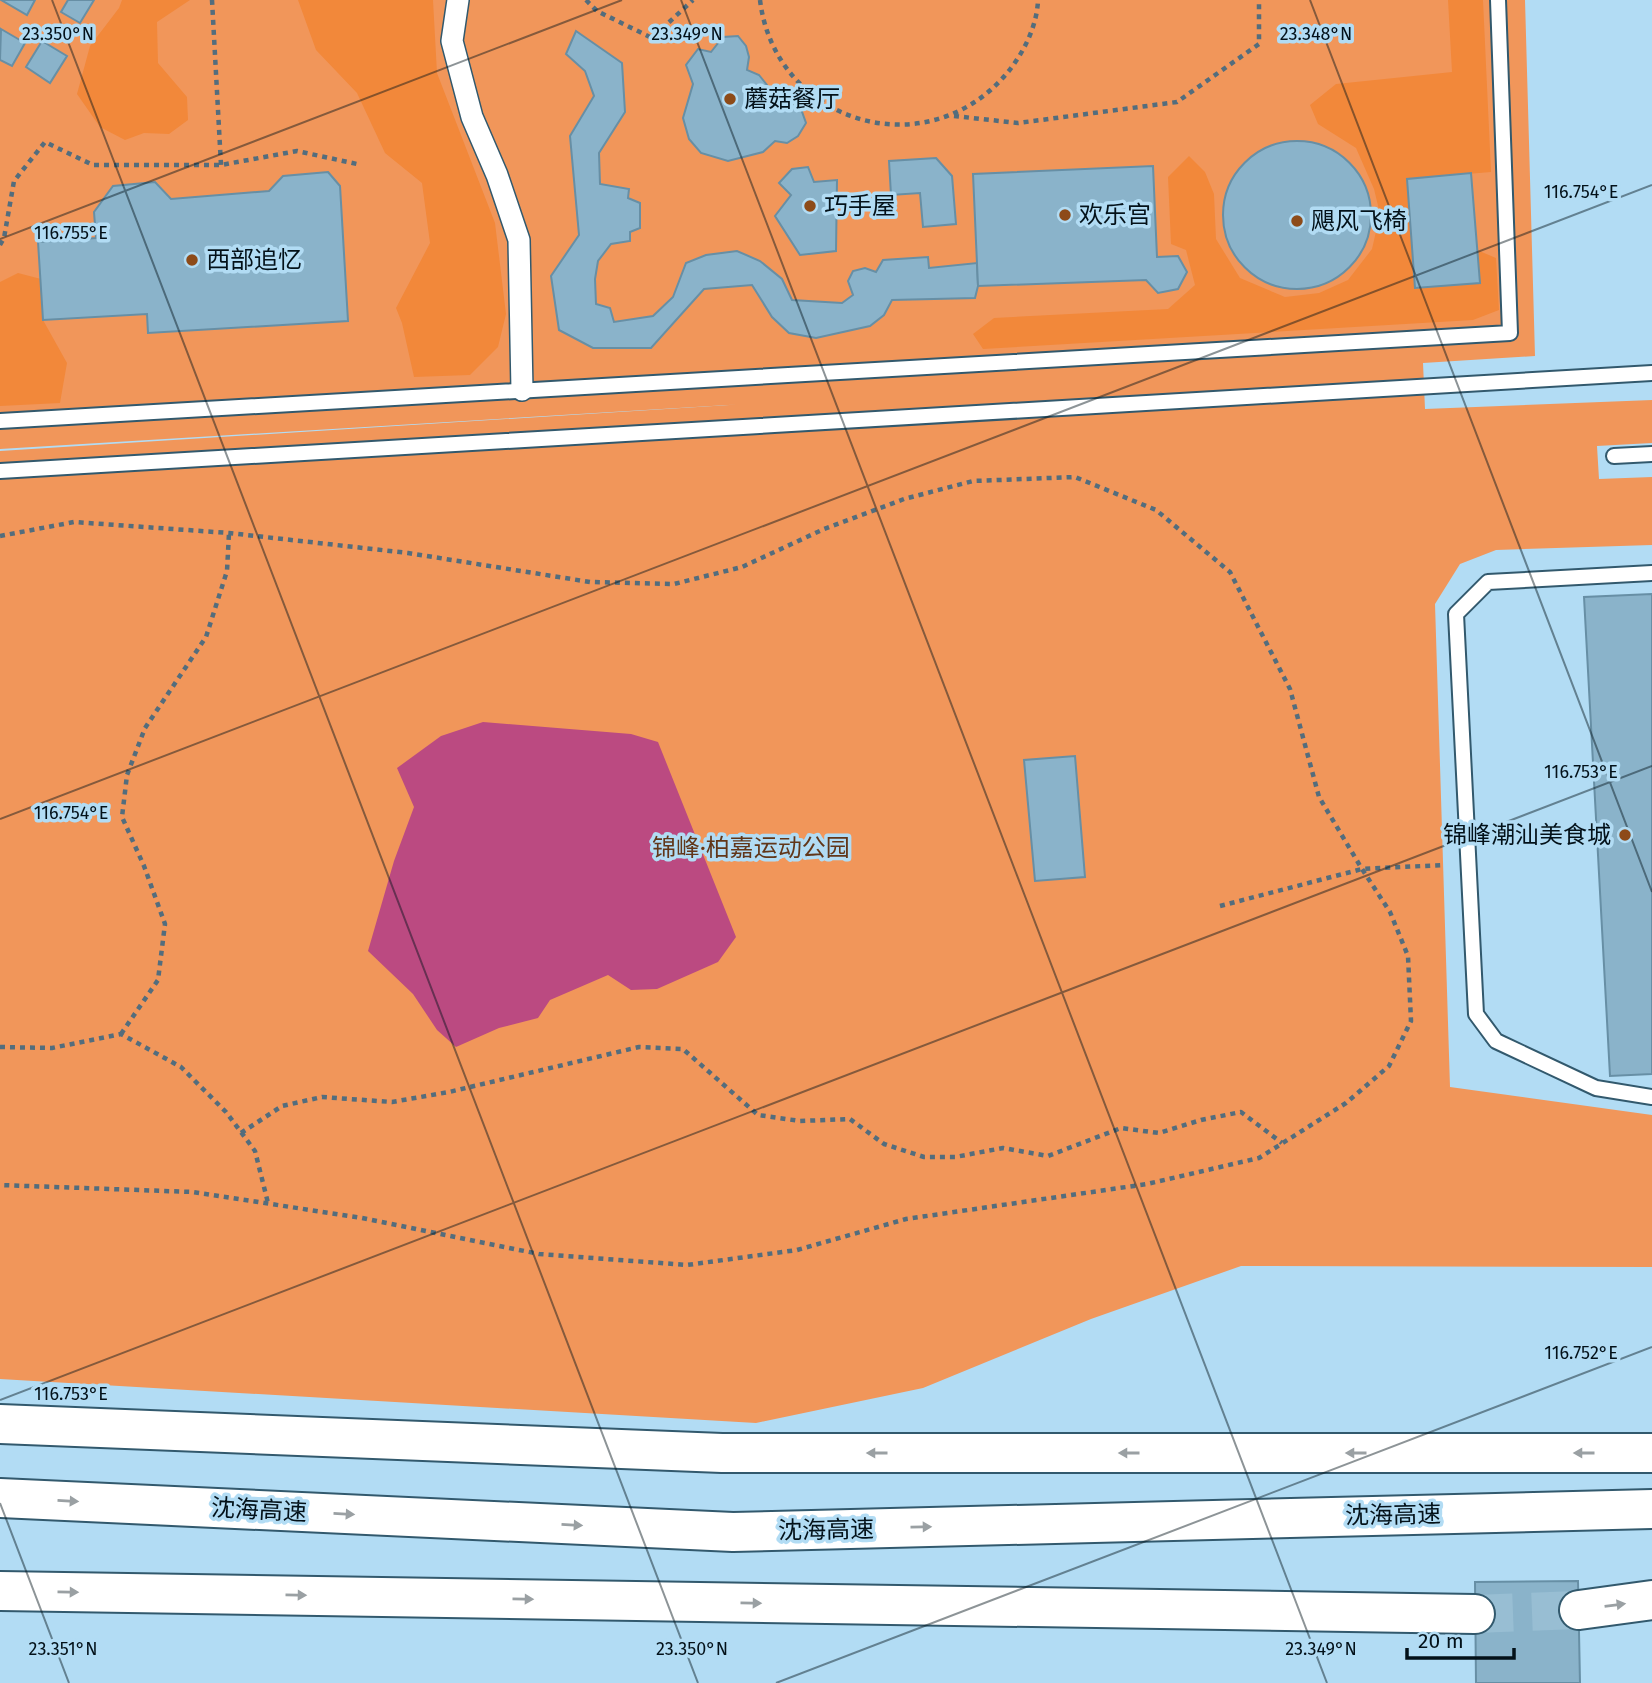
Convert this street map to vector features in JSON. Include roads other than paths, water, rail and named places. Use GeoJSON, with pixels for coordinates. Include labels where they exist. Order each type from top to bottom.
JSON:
{"type":"FeatureCollection","features":[{"type":"Feature","properties":{"kind":"highway"},"geometry":{"type":"LineString","coordinates":[[0,1424],[722,1453],[1652,1454]]}},
{"type":"Feature","properties":{"kind":"highway","name":"沈海高速"},"geometry":{"type":"LineString","coordinates":[[0,1498],[733,1532],[1652,1509]]}},
{"type":"Feature","properties":{"kind":"highway"},"geometry":{"type":"LineString","coordinates":[[0,1591],[1475,1614]]}},
{"type":"Feature","properties":{"kind":"highway"},"geometry":{"type":"LineString","coordinates":[[1579,1610],[1652,1601]]}},
{"type":"Feature","properties":{"kind":"street"},"geometry":{"type":"LineString","coordinates":[[458,0],[452,41],[472,117],[497,175],[519,240],[522,390]]}},
{"type":"Feature","properties":{"kind":"lane"},"geometry":{"type":"LineString","coordinates":[[0,421],[1510,333],[1498,0]]}},
{"type":"Feature","properties":{"kind":"lane"},"geometry":{"type":"LineString","coordinates":[[0,471],[1652,373]]}},
{"type":"Feature","properties":{"kind":"lane"},"geometry":{"type":"LineString","coordinates":[[1614,456],[1652,454]]}},
{"type":"Feature","properties":{"kind":"lane"},"geometry":{"type":"LineString","coordinates":[[1652,573],[1488,582],[1456,614],[1476,1014],[1496,1041],[1596,1088],[1652,1097]]}},
{"type":"Feature","properties":{"kind":"tunnel"},"geometry":{"type":"LineString","coordinates":[[1475,1614],[1579,1610]]}},
{"type":"Feature","properties":{"kind":"place","name":"蘑菇餐厅"},"geometry":{"type":"Point","coordinates":[730,99]}},
{"type":"Feature","properties":{"kind":"place","name":"巧手屋"},"geometry":{"type":"Point","coordinates":[810,206]}},
{"type":"Feature","properties":{"kind":"place","name":"欢乐宫"},"geometry":{"type":"Point","coordinates":[1065,215]}},
{"type":"Feature","properties":{"kind":"place","name":"飓风飞椅"},"geometry":{"type":"Point","coordinates":[1297,221]}},
{"type":"Feature","properties":{"kind":"place","name":"西部追忆"},"geometry":{"type":"Point","coordinates":[192,260]}},
{"type":"Feature","properties":{"kind":"place","name":"锦峰潮汕美食城"},"geometry":{"type":"Point","coordinates":[1625,835]}},
{"type":"Feature","properties":{"kind":"park label","name":"锦峰·柏嘉运动公园"},"geometry":{"type":"Point","coordinates":[751,848]}}]}
